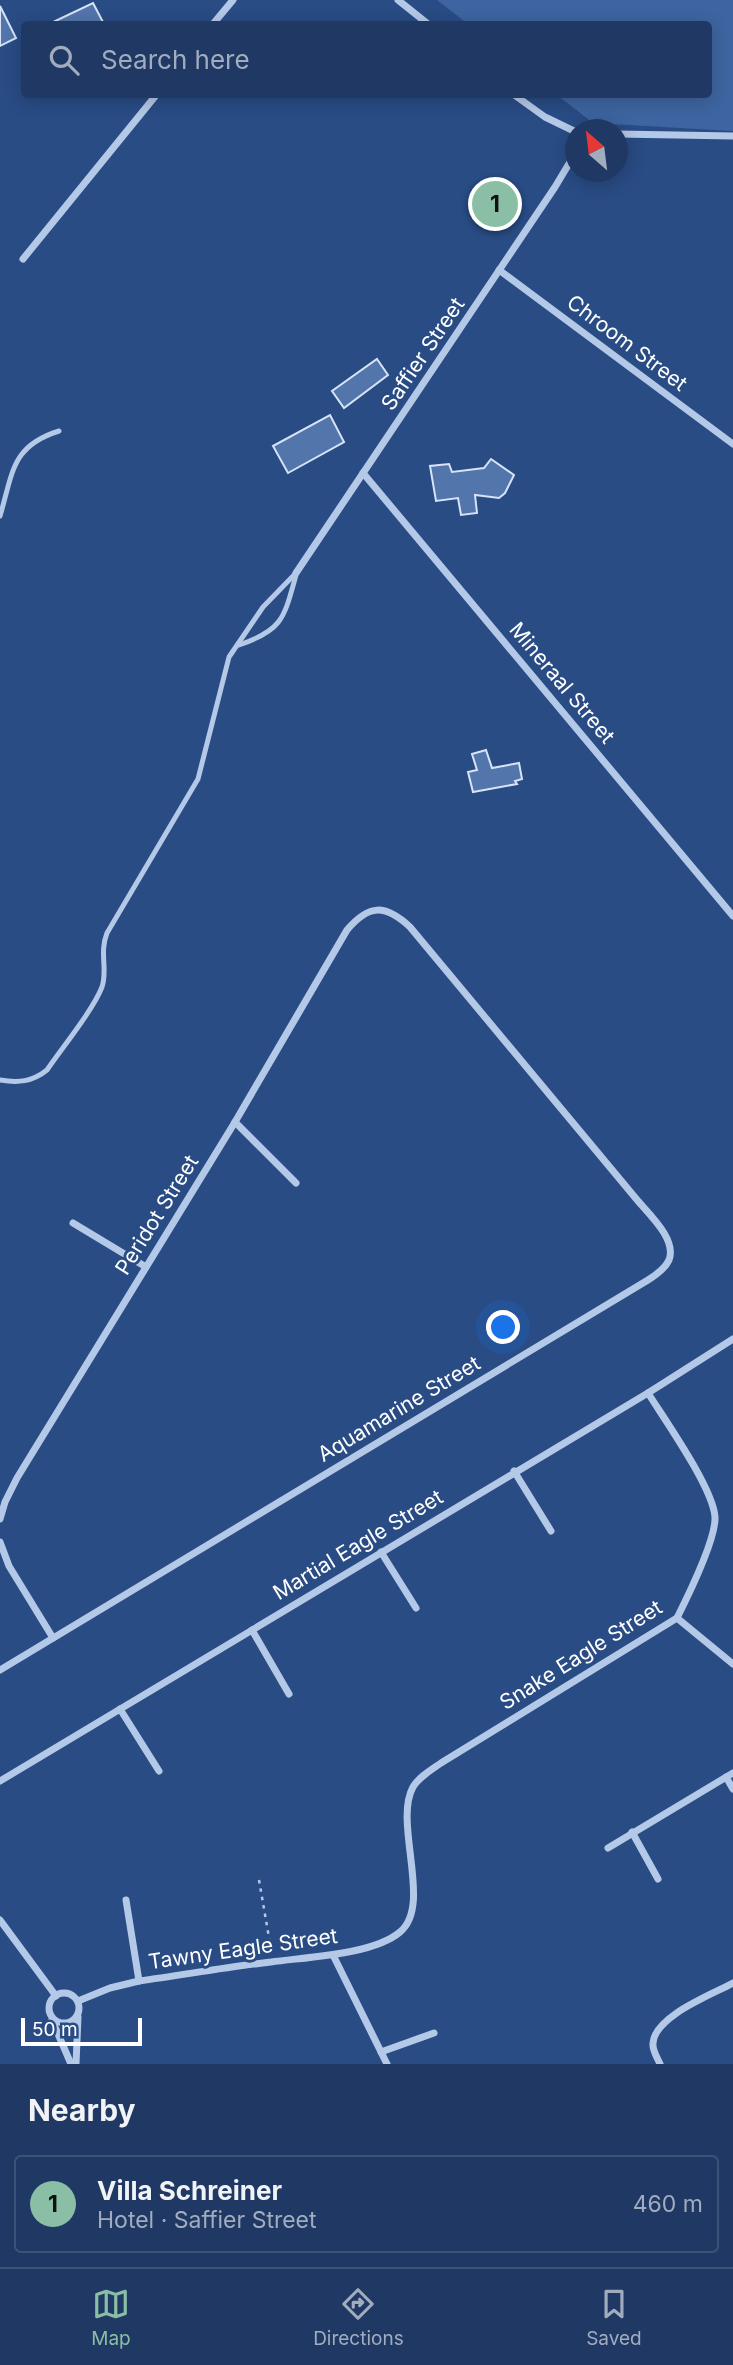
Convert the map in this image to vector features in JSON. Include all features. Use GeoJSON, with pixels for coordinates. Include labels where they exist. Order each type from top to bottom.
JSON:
{"type":"FeatureCollection","features":[{"type":"Feature","properties":{"kind":"street"},"geometry":{"type":"LineString","coordinates":[[216,21],[233,0]]}},
{"type":"Feature","properties":{"kind":"street"},"geometry":{"type":"LineString","coordinates":[[398,0],[424,21]]}},
{"type":"Feature","properties":{"kind":"street"},"geometry":{"type":"LineString","coordinates":[[23,258],[154,98]]}},
{"type":"Feature","properties":{"kind":"street"},"geometry":{"type":"LineString","coordinates":[[518,98],[544,117],[565,127]]}},
{"type":"Feature","properties":{"kind":"street"},"geometry":{"type":"LineString","coordinates":[[628,134],[733,136]]}},
{"type":"Feature","properties":{"kind":"street","name":"Saffier Street"},"geometry":{"type":"LineString","coordinates":[[296,573],[565,170]]}},
{"type":"Feature","properties":{"kind":"street","name":"Chroom Street"},"geometry":{"type":"LineString","coordinates":[[499,270],[733,444]]}},
{"type":"Feature","properties":{"kind":"street","name":"Mineraal Street"},"geometry":{"type":"LineString","coordinates":[[363,473],[733,916]]}},
{"type":"Feature","properties":{"kind":"street","name":"Aquamarine Street"},"geometry":{"type":"LineString","coordinates":[[0,1670],[648,1280],[665,1268],[670,1259],[668,1242],[656,1223],[410,927],[398,916],[378,909],[361,914],[346,930]]}},
{"type":"Feature","properties":{"kind":"street","name":"Peridot Street"},"geometry":{"type":"LineString","coordinates":[[0,1519],[17,1478],[235,1122],[346,930]]}},
{"type":"Feature","properties":{"kind":"street"},"geometry":{"type":"LineString","coordinates":[[235,1122],[296,1183]]}},
{"type":"Feature","properties":{"kind":"street"},"geometry":{"type":"LineString","coordinates":[[74,1223],[146,1267]]}},
{"type":"Feature","properties":{"kind":"street","name":"Martial Eagle Street"},"geometry":{"type":"LineString","coordinates":[[0,1781],[648,1393],[733,1339]]}},
{"type":"Feature","properties":{"kind":"street","name":"Snake Eagle Street"},"geometry":{"type":"LineString","coordinates":[[409,1924],[413,1890],[408,1817],[410,1795],[414,1786],[441,1763],[677,1618],[702,1561],[715,1518],[712,1504],[697,1472],[648,1393]]}},
{"type":"Feature","properties":{"kind":"street"},"geometry":{"type":"LineString","coordinates":[[514,1471],[551,1531]]}},
{"type":"Feature","properties":{"kind":"street"},"geometry":{"type":"LineString","coordinates":[[0,1542],[9,1566],[53,1637]]}},
{"type":"Feature","properties":{"kind":"street"},"geometry":{"type":"LineString","coordinates":[[381,1552],[416,1608]]}},
{"type":"Feature","properties":{"kind":"street"},"geometry":{"type":"LineString","coordinates":[[677,1618],[733,1664]]}},
{"type":"Feature","properties":{"kind":"street"},"geometry":{"type":"LineString","coordinates":[[252,1630],[289,1694]]}},
{"type":"Feature","properties":{"kind":"street"},"geometry":{"type":"LineString","coordinates":[[120,1709],[159,1771]]}},
{"type":"Feature","properties":{"kind":"street"},"geometry":{"type":"LineString","coordinates":[[608,1848],[729,1775],[733,1789]]}},
{"type":"Feature","properties":{"kind":"street"},"geometry":{"type":"LineString","coordinates":[[632,1832],[658,1879]]}},
{"type":"Feature","properties":{"kind":"street"},"geometry":{"type":"LineString","coordinates":[[125,1900],[139,1981]]}},
{"type":"Feature","properties":{"kind":"street"},"geometry":{"type":"LineString","coordinates":[[0,1920],[56,1996]]}},
{"type":"Feature","properties":{"kind":"street","name":"Tawny Eagle Street"},"geometry":{"type":"LineString","coordinates":[[78,2001],[110,1988],[139,1981],[272,1961],[333,1955],[391,1939],[409,1924]]}},
{"type":"Feature","properties":{"kind":"street"},"geometry":{"type":"LineString","coordinates":[[333,1955],[387,2064]]}},
{"type":"Feature","properties":{"kind":"street"},"geometry":{"type":"LineString","coordinates":[[660,2064],[653,2047],[659,2028],[681,2011],[733,1983]]}},
{"type":"Feature","properties":{"kind":"street"},"geometry":{"type":"LineString","coordinates":[[71,2064],[50,2013],[50,2003],[56,1996],[66,1993],[78,2001],[79,2006],[76,2064]]}},
{"type":"Feature","properties":{"kind":"street"},"geometry":{"type":"LineString","coordinates":[[50,2013],[56,2021],[65,2024],[78,2016]]}},
{"type":"Feature","properties":{"kind":"street"},"geometry":{"type":"LineString","coordinates":[[381,2052],[434,2033]]}},
{"type":"Feature","properties":{"kind":"lane"},"geometry":{"type":"LineString","coordinates":[[0,516],[12,473],[22,452],[40,437],[59,431]]}},
{"type":"Feature","properties":{"kind":"lane"},"geometry":{"type":"LineString","coordinates":[[239,645],[259,638],[278,626],[296,573]]}},
{"type":"Feature","properties":{"kind":"lane"},"geometry":{"type":"LineString","coordinates":[[0,1080],[28,1081],[47,1070],[101,988],[104,978],[103,944],[107,933],[198,779],[229,657],[263,607],[296,573]]}},
{"type":"Feature","properties":{"kind":"path"},"geometry":{"type":"LineString","coordinates":[[259,1880],[272,1961]]}},
{"type":"Feature","properties":{"kind":"shaded area"},"geometry":{"type":"Polygon","coordinates":[[[437,0],[733,0],[733,131],[628,125],[628,119],[588,119],[561,98],[712,98],[712,21],[464,21],[437,0]]]}},
{"type":"Feature","properties":{"kind":"building"},"geometry":{"type":"Polygon","coordinates":[[[93,3],[102,21],[55,21],[93,3]]]}},
{"type":"Feature","properties":{"kind":"building"},"geometry":{"type":"Polygon","coordinates":[[[0,6],[16,38],[0,46],[0,6]]]}},
{"type":"Feature","properties":{"kind":"building"},"geometry":{"type":"Polygon","coordinates":[[[377,359],[388,375],[344,408],[332,391],[377,359]]]}},
{"type":"Feature","properties":{"kind":"building"},"geometry":{"type":"Polygon","coordinates":[[[330,415],[344,442],[288,473],[273,446],[330,415]]]}},
{"type":"Feature","properties":{"kind":"building"},"geometry":{"type":"Polygon","coordinates":[[[491,459],[514,475],[505,493],[499,498],[475,495],[477,513],[461,515],[458,498],[436,501],[430,466],[449,464],[452,472],[484,468],[491,459]]]}},
{"type":"Feature","properties":{"kind":"building"},"geometry":{"type":"Polygon","coordinates":[[[486,750],[492,768],[519,763],[522,779],[515,781],[517,784],[473,792],[468,772],[477,770],[472,754],[486,750]]]}},
{"type":"Feature","properties":{"kind":"place","name":"Villa Schreiner"},"geometry":{"type":"Point","coordinates":[495,204]}}]}
